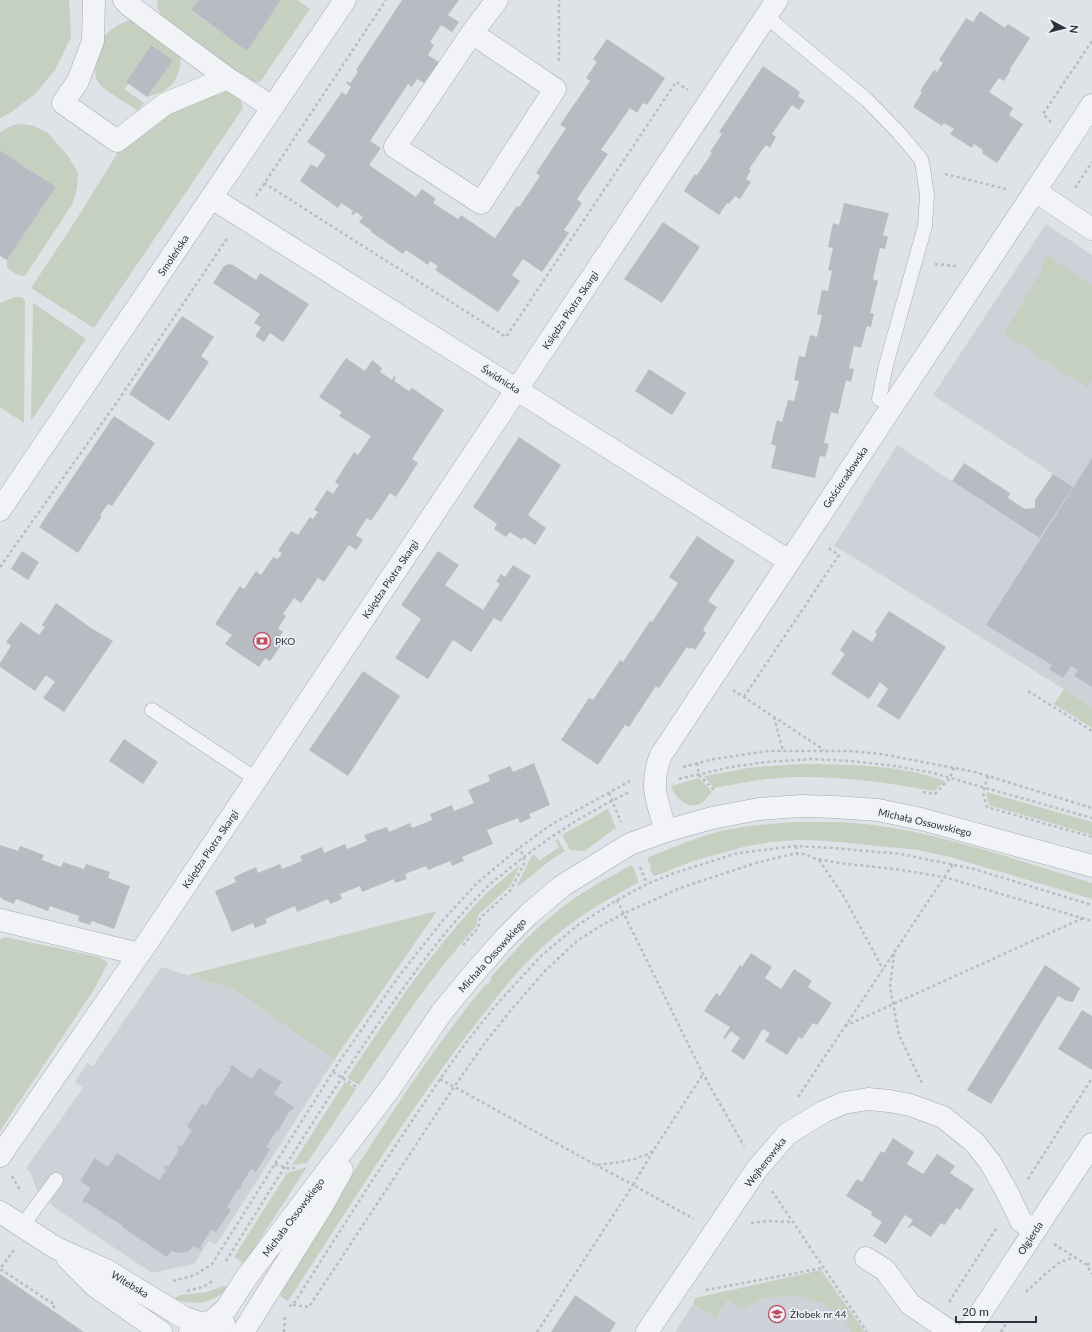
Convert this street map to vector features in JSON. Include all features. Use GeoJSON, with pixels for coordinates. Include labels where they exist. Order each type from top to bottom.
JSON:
{"type":"FeatureCollection","features":[{"type":"Feature","properties":{"kind":"street"},"geometry":{"type":"LineString","coordinates":[[94,0],[93,41],[78,81],[63,103],[117,141],[165,104],[227,78]]}},
{"type":"Feature","properties":{"kind":"street","name":"Smoleńska"},"geometry":{"type":"LineString","coordinates":[[0,510],[345,0]]}},
{"type":"Feature","properties":{"kind":"street"},"geometry":{"type":"LineString","coordinates":[[472,33],[555,89],[481,203],[395,147],[472,33],[498,0]]}},
{"type":"Feature","properties":{"kind":"street"},"geometry":{"type":"LineString","coordinates":[[129,2],[227,78],[272,107]]}},
{"type":"Feature","properties":{"kind":"street","name":"Księdza Piotra Skargi"},"geometry":{"type":"LineString","coordinates":[[0,1156],[149,940],[772,8]]}},
{"type":"Feature","properties":{"kind":"street","name":"Gościeradowska"},"geometry":{"type":"LineString","coordinates":[[666,831],[658,807],[654,779],[660,755],[1092,105]]}},
{"type":"Feature","properties":{"kind":"street"},"geometry":{"type":"LineString","coordinates":[[1035,191],[1092,229]]}},
{"type":"Feature","properties":{"kind":"street","name":"Świdnicka"},"geometry":{"type":"LineString","coordinates":[[212,198],[789,561]]}},
{"type":"Feature","properties":{"kind":"street","name":"Michała Ossowskiego"},"geometry":{"type":"LineString","coordinates":[[201,1326],[226,1308],[246,1278],[388,1091],[442,1012],[504,939],[529,914],[562,886],[630,844],[666,831],[712,818],[759,809],[800,806],[835,807],[878,810],[921,818],[1092,866]]}},
{"type":"Feature","properties":{"kind":"street"},"geometry":{"type":"LineString","coordinates":[[0,920],[139,954]]}},
{"type":"Feature","properties":{"kind":"street","name":"Michała Ossowskiego"},"geometry":{"type":"LineString","coordinates":[[243,1332],[322,1206],[388,1091]]}},
{"type":"Feature","properties":{"kind":"street","name":"Wejherowska"},"geometry":{"type":"LineString","coordinates":[[647,1332],[757,1169],[787,1134],[823,1112],[844,1103],[868,1099],[889,1101],[910,1105],[943,1117],[974,1142],[990,1162],[1021,1221],[1034,1232]]}},
{"type":"Feature","properties":{"kind":"street","name":"Olgierda"},"geometry":{"type":"LineString","coordinates":[[968,1332],[1092,1144]]}},
{"type":"Feature","properties":{"kind":"street","name":"Witebska"},"geometry":{"type":"LineString","coordinates":[[0,1212],[56,1248],[106,1270],[183,1317],[201,1326],[222,1323],[233,1328],[236,1332]]}},
{"type":"Feature","properties":{"kind":"street","name":"Witebska"},"geometry":{"type":"LineString","coordinates":[[56,1248],[96,1287],[161,1332]]}},
{"type":"Feature","properties":{"kind":"street"},"geometry":{"type":"LineString","coordinates":[[866,1258],[885,1270],[910,1304],[951,1332]]}},
{"type":"Feature","properties":{"kind":"lane"},"geometry":{"type":"LineString","coordinates":[[772,8],[780,28],[867,100],[899,133],[920,159],[923,168],[927,195],[925,226],[886,365],[880,399]]}},
{"type":"Feature","properties":{"kind":"lane"},"geometry":{"type":"LineString","coordinates":[[152,710],[256,779]]}},
{"type":"Feature","properties":{"kind":"lane"},"geometry":{"type":"LineString","coordinates":[[22,1226],[56,1180]]}},
{"type":"Feature","properties":{"kind":"path"},"geometry":{"type":"LineString","coordinates":[[0,567],[117,402],[386,0]]}},
{"type":"Feature","properties":{"kind":"path"},"geometry":{"type":"LineString","coordinates":[[1054,125],[1042,114],[1092,41]]}},
{"type":"Feature","properties":{"kind":"path"},"geometry":{"type":"LineString","coordinates":[[264,183],[506,337],[676,82],[689,90]]}},
{"type":"Feature","properties":{"kind":"path"},"geometry":{"type":"LineString","coordinates":[[1061,208],[1092,162]]}},
{"type":"Feature","properties":{"kind":"path"},"geometry":{"type":"LineString","coordinates":[[923,168],[1008,190]]}},
{"type":"Feature","properties":{"kind":"path"},"geometry":{"type":"LineString","coordinates":[[915,263],[961,266]]}},
{"type":"Feature","properties":{"kind":"path"},"geometry":{"type":"LineString","coordinates":[[712,677],[824,750]]}},
{"type":"Feature","properties":{"kind":"path"},"geometry":{"type":"LineString","coordinates":[[1028,691],[1092,731]]}},
{"type":"Feature","properties":{"kind":"path"},"geometry":{"type":"LineString","coordinates":[[774,717],[783,751]]}},
{"type":"Feature","properties":{"kind":"path"},"geometry":{"type":"LineString","coordinates":[[225,1262],[348,1068],[408,982],[452,924],[487,887],[534,849],[576,821],[654,779],[714,759],[768,751],[850,751],[881,754],[975,772],[1092,808]]}},
{"type":"Feature","properties":{"kind":"path"},"geometry":{"type":"LineString","coordinates":[[172,1281],[195,1275],[212,1264],[339,1062],[390,989],[444,919],[477,883],[519,848],[552,824],[630,781],[654,779],[766,762],[813,759],[888,765],[929,772],[1092,818]]}},
{"type":"Feature","properties":{"kind":"path"},"geometry":{"type":"LineString","coordinates":[[988,776],[983,793],[987,807],[1092,837]]}},
{"type":"Feature","properties":{"kind":"path"},"geometry":{"type":"LineString","coordinates":[[796,846],[797,854]]}},
{"type":"Feature","properties":{"kind":"path"},"geometry":{"type":"LineString","coordinates":[[293,1306],[368,1187],[440,1079],[468,1040],[498,1004],[541,956],[578,925],[617,900],[647,884],[677,872],[738,853],[796,846],[867,850],[901,854],[953,864],[1092,905]]}},
{"type":"Feature","properties":{"kind":"path"},"geometry":{"type":"LineString","coordinates":[[285,1306],[309,1307],[454,1087],[484,1044],[511,1010],[545,971],[577,941],[602,925],[625,913],[680,888],[759,862],[797,854],[805,854],[819,859],[839,863],[895,869],[944,878],[1092,921]]}},
{"type":"Feature","properties":{"kind":"path"},"geometry":{"type":"LineString","coordinates":[[819,859],[843,895],[883,969]]}},
{"type":"Feature","properties":{"kind":"path"},"geometry":{"type":"LineString","coordinates":[[787,1134],[782,1121],[953,864]]}},
{"type":"Feature","properties":{"kind":"path"},"geometry":{"type":"LineString","coordinates":[[617,900],[625,913],[702,1074],[757,1169],[867,1332]]}},
{"type":"Feature","properties":{"kind":"path"},"geometry":{"type":"LineString","coordinates":[[845,1026],[1084,918]]}},
{"type":"Feature","properties":{"kind":"path"},"geometry":{"type":"LineString","coordinates":[[894,953],[890,987],[899,1034],[920,1081],[943,1117]]}},
{"type":"Feature","properties":{"kind":"path"},"geometry":{"type":"LineString","coordinates":[[537,1332],[633,1185],[653,1150],[702,1074]]}},
{"type":"Feature","properties":{"kind":"path"},"geometry":{"type":"LineString","coordinates":[[440,1079],[709,1227],[728,1230],[755,1222],[793,1222]]}},
{"type":"Feature","properties":{"kind":"path"},"geometry":{"type":"LineString","coordinates":[[596,1165],[624,1161],[646,1155],[653,1150]]}},
{"type":"Feature","properties":{"kind":"path"},"geometry":{"type":"LineString","coordinates":[[1034,1232],[1087,1265],[1092,1274]]}},
{"type":"Feature","properties":{"kind":"path"},"geometry":{"type":"LineString","coordinates":[[15,1248],[0,1269],[55,1305],[52,1310]]}},
{"type":"Feature","properties":{"kind":"path"},"geometry":{"type":"LineString","coordinates":[[1024,1294],[1044,1274],[1060,1262],[1075,1257]]}},
{"type":"Feature","properties":{"kind":"path"},"geometry":{"type":"LineString","coordinates":[[1087,1265],[1092,1262]]}},
{"type":"Feature","properties":{"kind":"path"},"geometry":{"type":"LineString","coordinates":[[671,1297],[823,1268]]}},
{"type":"Feature","properties":{"kind":"path"},"geometry":{"type":"LineString","coordinates":[[162,1304],[167,1295],[176,1291],[203,1287],[213,1281],[216,1277]]}},
{"type":"Feature","properties":{"kind":"path"},"geometry":{"type":"LineString","coordinates":[[284,1332],[285,1313]]}},
{"type":"Feature","properties":{"kind":"path"},"geometry":{"type":"LineString","coordinates":[[1001,1332],[1007,1320]]}},
{"type":"Feature","properties":{"kind":"shaded area"},"geometry":{"type":"Polygon","coordinates":[[[1046,224],[1092,255],[1092,707],[834,546],[897,445],[1038,538],[1073,487],[933,395],[1046,224]]]}},
{"type":"Feature","properties":{"kind":"shaded area"},"geometry":{"type":"Polygon","coordinates":[[[161,967],[235,990],[334,1060],[216,1245],[209,1241],[194,1264],[152,1273],[55,1208],[37,1191],[30,1171],[26,1168],[83,1088],[75,1082],[87,1063],[93,1066],[161,967]]]}},
{"type":"Feature","properties":{"kind":"shaded area","name":"Żłobek nr 44"},"geometry":{"type":"Polygon","coordinates":[[[798,1296],[823,1303],[846,1322],[851,1332],[675,1332],[693,1304],[716,1318],[728,1299],[741,1310],[764,1298],[798,1296]]]}},
{"type":"Feature","properties":{"kind":"green space"},"geometry":{"type":"Polygon","coordinates":[[[0,0],[69,0],[71,37],[55,70],[36,93],[10,113],[0,118],[0,0]]]}},
{"type":"Feature","properties":{"kind":"green space"},"geometry":{"type":"Polygon","coordinates":[[[157,0],[199,0],[191,11],[247,50],[281,0],[297,0],[310,9],[260,82],[251,83],[162,18],[157,0]]]}},
{"type":"Feature","properties":{"kind":"green space"},"geometry":{"type":"Polygon","coordinates":[[[133,19],[181,56],[176,78],[169,88],[147,97],[172,60],[151,45],[126,82],[129,84],[124,89],[144,103],[138,111],[100,85],[95,70],[95,58],[100,42],[110,30],[133,19]]]}},
{"type":"Feature","properties":{"kind":"green space"},"geometry":{"type":"Polygon","coordinates":[[[233,89],[239,95],[243,108],[94,328],[31,288],[76,220],[120,149],[171,111],[233,89]]]}},
{"type":"Feature","properties":{"kind":"green space"},"geometry":{"type":"Polygon","coordinates":[[[22,124],[34,126],[48,133],[68,156],[78,173],[77,188],[73,203],[25,276],[22,276],[9,269],[7,267],[7,260],[56,187],[0,150],[0,132],[13,125],[22,124]]]}},
{"type":"Feature","properties":{"kind":"green space"},"geometry":{"type":"Polygon","coordinates":[[[1047,255],[1092,285],[1092,380],[1087,388],[1004,333],[1044,266],[1042,264],[1047,255]]]}},
{"type":"Feature","properties":{"kind":"green space"},"geometry":{"type":"Polygon","coordinates":[[[15,297],[21,297],[25,300],[24,423],[0,407],[0,303],[15,297]]]}},
{"type":"Feature","properties":{"kind":"green space"},"geometry":{"type":"Polygon","coordinates":[[[33,303],[86,339],[31,421],[33,303]]]}},
{"type":"Feature","properties":{"kind":"green space"},"geometry":{"type":"Polygon","coordinates":[[[1064,689],[1092,707],[1092,728],[1054,704],[1064,689]]]}},
{"type":"Feature","properties":{"kind":"green space"},"geometry":{"type":"Polygon","coordinates":[[[803,764],[875,766],[911,772],[945,781],[934,791],[871,781],[808,777],[766,779],[714,788],[704,776],[754,767],[803,764]]]}},
{"type":"Feature","properties":{"kind":"green space"},"geometry":{"type":"Polygon","coordinates":[[[699,778],[712,792],[703,802],[698,805],[688,804],[679,799],[671,786],[699,778]]]}},
{"type":"Feature","properties":{"kind":"green space"},"geometry":{"type":"Polygon","coordinates":[[[986,792],[1092,822],[1092,835],[989,805],[986,792]]]}},
{"type":"Feature","properties":{"kind":"green space"},"geometry":{"type":"Polygon","coordinates":[[[608,809],[616,828],[584,851],[570,850],[562,835],[608,809]]]}},
{"type":"Feature","properties":{"kind":"green space"},"geometry":{"type":"Polygon","coordinates":[[[793,822],[870,824],[961,843],[1092,883],[1092,899],[950,857],[918,850],[829,841],[799,840],[771,842],[747,846],[693,861],[655,876],[652,874],[650,869],[651,868],[647,858],[673,847],[717,832],[765,824],[793,822]]]}},
{"type":"Feature","properties":{"kind":"green space"},"geometry":{"type":"Polygon","coordinates":[[[557,838],[565,851],[517,886],[532,855],[536,856],[539,861],[559,847],[556,842],[557,838]]]}},
{"type":"Feature","properties":{"kind":"green space"},"geometry":{"type":"Polygon","coordinates":[[[520,865],[510,886],[478,915],[476,926],[416,1001],[359,1085],[347,1078],[409,987],[460,922],[484,896],[520,865]]]}},
{"type":"Feature","properties":{"kind":"green space"},"geometry":{"type":"Polygon","coordinates":[[[632,865],[638,879],[638,883],[597,906],[559,932],[526,963],[498,995],[440,1071],[418,1103],[288,1301],[280,1296],[283,1292],[281,1291],[298,1266],[312,1240],[315,1239],[317,1231],[325,1216],[382,1127],[442,1040],[485,985],[490,982],[491,977],[539,927],[565,905],[594,886],[632,865]]]}},
{"type":"Feature","properties":{"kind":"green space"},"geometry":{"type":"Polygon","coordinates":[[[437,911],[334,1060],[235,990],[188,975],[437,911]]]}},
{"type":"Feature","properties":{"kind":"green space"},"geometry":{"type":"Polygon","coordinates":[[[5,937],[99,957],[108,963],[93,991],[0,1131],[0,940],[5,937]]]}},
{"type":"Feature","properties":{"kind":"green space"},"geometry":{"type":"Polygon","coordinates":[[[345,1082],[356,1089],[307,1163],[292,1165],[345,1082]]]}},
{"type":"Feature","properties":{"kind":"green space"},"geometry":{"type":"Polygon","coordinates":[[[307,1167],[244,1264],[234,1257],[287,1173],[307,1167]]]}},
{"type":"Feature","properties":{"kind":"green space"},"geometry":{"type":"Polygon","coordinates":[[[821,1270],[865,1332],[851,1332],[846,1322],[823,1303],[798,1296],[764,1298],[741,1310],[728,1299],[716,1318],[693,1304],[695,1298],[821,1270]]]}},
{"type":"Feature","properties":{"kind":"green space"},"geometry":{"type":"Polygon","coordinates":[[[223,1286],[228,1287],[223,1293],[203,1302],[196,1303],[174,1299],[180,1295],[207,1292],[223,1286]]]}},
{"type":"Feature","properties":{"kind":"building"},"geometry":{"type":"Polygon","coordinates":[[[199,0],[281,0],[247,51],[191,10],[199,0]]]}},
{"type":"Feature","properties":{"kind":"building"},"geometry":{"type":"Polygon","coordinates":[[[402,0],[459,0],[448,15],[459,22],[452,32],[441,25],[430,42],[434,45],[428,55],[439,62],[424,83],[417,79],[412,87],[408,84],[370,141],[381,148],[369,165],[416,197],[422,189],[436,199],[433,203],[458,219],[461,215],[495,238],[517,206],[519,207],[540,176],[536,173],[566,128],[560,125],[590,81],[586,78],[597,62],[593,59],[607,39],[665,78],[647,105],[643,103],[637,113],[630,108],[601,150],[608,154],[577,199],[582,203],[564,230],[569,233],[542,272],[523,259],[512,275],[520,281],[498,312],[435,270],[438,266],[430,261],[428,265],[406,250],[403,254],[359,222],[363,217],[356,212],[353,215],[351,214],[353,211],[341,203],[338,208],[300,181],[311,164],[317,168],[326,155],[307,142],[342,92],[346,95],[351,87],[346,83],[347,81],[350,83],[358,72],[356,70],[402,0]]]}},
{"type":"Feature","properties":{"kind":"building"},"geometry":{"type":"Polygon","coordinates":[[[980,11],[1005,28],[1008,24],[1030,38],[1004,81],[999,78],[989,92],[1013,108],[1009,115],[1023,124],[997,163],[982,153],[983,150],[974,144],[972,148],[950,134],[954,129],[944,123],[942,126],[913,107],[922,92],[920,91],[934,70],[937,72],[943,63],[939,60],[966,18],[973,22],[980,11]]]}},
{"type":"Feature","properties":{"kind":"building"},"geometry":{"type":"Polygon","coordinates":[[[151,45],[173,60],[147,97],[126,82],[151,45]]]}},
{"type":"Feature","properties":{"kind":"building"},"geometry":{"type":"Polygon","coordinates":[[[763,66],[800,92],[798,96],[805,101],[799,110],[792,105],[772,134],[776,137],[770,148],[766,145],[749,169],[751,170],[746,179],[751,182],[740,199],[735,196],[729,204],[727,203],[719,215],[684,191],[695,174],[697,175],[712,153],[710,152],[722,134],[719,132],[763,66]]]}},
{"type":"Feature","properties":{"kind":"building"},"geometry":{"type":"Polygon","coordinates":[[[0,150],[56,187],[7,260],[0,256],[0,150]]]}},
{"type":"Feature","properties":{"kind":"building"},"geometry":{"type":"Polygon","coordinates":[[[844,203],[889,213],[883,235],[888,237],[885,249],[880,248],[873,279],[878,281],[870,313],[874,314],[871,327],[867,326],[861,348],[854,346],[849,368],[854,369],[851,382],[846,380],[838,414],[831,412],[824,443],[829,444],[825,457],[820,456],[815,478],[771,468],[776,446],[771,444],[777,420],[782,422],[788,400],[794,401],[799,381],[794,380],[799,356],[805,357],[810,335],[817,337],[822,315],[817,314],[822,290],[828,291],[832,271],[828,270],[833,248],[828,247],[833,223],[839,225],[844,203]]]}},
{"type":"Feature","properties":{"kind":"building"},"geometry":{"type":"Polygon","coordinates":[[[663,222],[700,247],[662,303],[624,279],[663,222]]]}},
{"type":"Feature","properties":{"kind":"building"},"geometry":{"type":"Polygon","coordinates":[[[229,264],[256,280],[260,273],[309,304],[283,342],[270,333],[264,342],[255,336],[261,327],[254,323],[260,314],[213,283],[224,266],[229,264]]]}},
{"type":"Feature","properties":{"kind":"building"},"geometry":{"type":"Polygon","coordinates":[[[182,316],[214,337],[201,356],[209,362],[169,421],[129,394],[182,316]]]}},
{"type":"Feature","properties":{"kind":"building"},"geometry":{"type":"Polygon","coordinates":[[[346,358],[365,371],[372,360],[382,368],[380,372],[392,380],[394,376],[396,377],[394,381],[409,391],[412,388],[444,410],[412,459],[418,463],[396,497],[390,493],[371,521],[367,518],[356,535],[363,540],[356,550],[349,545],[324,582],[318,578],[301,603],[294,598],[283,614],[286,616],[278,628],[283,632],[279,638],[284,641],[270,661],[265,658],[259,667],[225,644],[232,635],[215,624],[240,586],[244,589],[256,571],[261,575],[273,557],[278,559],[282,553],[278,551],[291,531],[298,535],[310,517],[313,519],[318,512],[314,510],[327,490],[333,494],[339,485],[335,482],[354,452],[358,455],[371,436],[339,416],[342,412],[319,397],[346,358]]]}},
{"type":"Feature","properties":{"kind":"building"},"geometry":{"type":"Polygon","coordinates":[[[649,369],[686,393],[672,415],[635,391],[649,369]]]}},
{"type":"Feature","properties":{"kind":"building"},"geometry":{"type":"Polygon","coordinates":[[[114,416],[155,443],[112,506],[108,504],[100,515],[102,516],[78,553],[39,527],[114,416]]]}},
{"type":"Feature","properties":{"kind":"building"},"geometry":{"type":"Polygon","coordinates":[[[519,437],[561,465],[528,515],[546,528],[535,545],[524,537],[522,540],[510,532],[506,537],[494,529],[497,524],[473,507],[519,437]]]}},
{"type":"Feature","properties":{"kind":"building"},"geometry":{"type":"Polygon","coordinates":[[[1092,458],[1092,687],[1074,676],[1078,670],[1071,666],[1063,678],[1049,669],[1052,665],[986,625],[1092,458]]]}},
{"type":"Feature","properties":{"kind":"building"},"geometry":{"type":"Polygon","coordinates":[[[964,463],[1010,493],[1008,498],[1025,509],[1035,508],[1035,500],[1053,474],[1073,487],[1039,538],[952,481],[964,463]]]}},
{"type":"Feature","properties":{"kind":"building"},"geometry":{"type":"Polygon","coordinates":[[[697,536],[735,561],[708,601],[717,607],[703,630],[706,633],[695,650],[692,647],[690,649],[687,647],[659,688],[656,686],[629,727],[625,725],[598,765],[561,740],[589,698],[593,700],[620,660],[623,662],[650,621],[652,622],[678,583],[669,577],[697,536]]]}},
{"type":"Feature","properties":{"kind":"building"},"geometry":{"type":"Polygon","coordinates":[[[22,551],[39,562],[28,580],[11,569],[22,551]]]}},
{"type":"Feature","properties":{"kind":"building"},"geometry":{"type":"Polygon","coordinates":[[[438,551],[459,565],[445,585],[483,610],[500,584],[496,581],[501,574],[505,577],[513,565],[531,576],[501,622],[494,618],[471,652],[453,640],[428,679],[395,658],[421,619],[401,605],[438,551]]]}},
{"type":"Feature","properties":{"kind":"building"},"geometry":{"type":"Polygon","coordinates":[[[56,603],[91,628],[113,641],[64,712],[43,698],[55,682],[46,675],[35,691],[0,667],[0,663],[11,646],[6,642],[21,622],[39,635],[45,627],[42,625],[56,603]]]}},
{"type":"Feature","properties":{"kind":"building"},"geometry":{"type":"Polygon","coordinates":[[[889,611],[946,647],[899,720],[877,706],[888,689],[880,682],[869,699],[831,674],[845,654],[840,650],[853,630],[872,642],[877,634],[875,632],[889,611]]]}},
{"type":"Feature","properties":{"kind":"building"},"geometry":{"type":"Polygon","coordinates":[[[363,671],[400,696],[348,776],[309,750],[363,671]]]}},
{"type":"Feature","properties":{"kind":"building"},"geometry":{"type":"Polygon","coordinates":[[[124,739],[158,762],[143,784],[109,761],[124,739]]]}},
{"type":"Feature","properties":{"kind":"building"},"geometry":{"type":"Polygon","coordinates":[[[534,763],[550,805],[529,814],[531,818],[520,823],[518,818],[487,830],[493,844],[462,857],[464,861],[452,866],[450,861],[428,870],[426,866],[405,874],[407,879],[395,883],[394,879],[362,892],[360,886],[340,894],[342,899],[330,904],[328,899],[297,912],[295,906],[265,919],[267,923],[255,928],[253,923],[232,932],[215,891],[236,882],[234,877],[256,867],[258,873],[280,864],[282,869],[302,861],[300,856],[322,847],[324,853],[345,844],[347,849],[367,841],[364,835],[387,827],[389,832],[410,823],[412,828],[432,820],[430,814],[452,805],[454,811],[474,803],[468,790],[490,781],[488,775],[510,766],[513,772],[534,763]]]}},
{"type":"Feature","properties":{"kind":"building"},"geometry":{"type":"Polygon","coordinates":[[[0,845],[18,851],[20,846],[44,855],[42,860],[61,867],[63,862],[84,869],[86,864],[110,872],[108,878],[130,886],[114,929],[92,921],[90,925],[78,921],[79,916],[50,906],[48,911],[16,899],[14,904],[2,899],[0,897],[0,845]]]}},
{"type":"Feature","properties":{"kind":"building"},"geometry":{"type":"Polygon","coordinates":[[[751,953],[772,967],[765,978],[781,989],[794,969],[812,981],[808,987],[832,1003],[817,1025],[813,1023],[802,1039],[799,1037],[787,1055],[765,1041],[770,1033],[763,1029],[744,1060],[731,1051],[740,1038],[731,1031],[725,1039],[723,1038],[730,1027],[704,1011],[716,993],[720,996],[740,965],[742,967],[751,953]]]}},
{"type":"Feature","properties":{"kind":"building"},"geometry":{"type":"Polygon","coordinates":[[[1045,965],[1080,988],[1073,1002],[1067,1001],[1058,996],[991,1104],[967,1090],[1045,965]]]}},
{"type":"Feature","properties":{"kind":"building"},"geometry":{"type":"Polygon","coordinates":[[[1082,1010],[1092,1016],[1092,1070],[1058,1049],[1082,1010]]]}},
{"type":"Feature","properties":{"kind":"building"},"geometry":{"type":"Polygon","coordinates":[[[232,1065],[252,1079],[259,1068],[282,1082],[274,1094],[294,1107],[293,1110],[291,1109],[281,1127],[266,1147],[270,1149],[256,1172],[251,1169],[240,1187],[242,1188],[240,1190],[238,1189],[227,1207],[231,1210],[216,1232],[211,1230],[200,1247],[202,1248],[201,1250],[194,1246],[189,1251],[179,1253],[171,1251],[167,1257],[122,1227],[123,1226],[86,1202],[85,1203],[82,1201],[91,1188],[80,1181],[95,1158],[108,1167],[117,1153],[159,1180],[166,1170],[164,1168],[166,1165],[168,1167],[179,1150],[177,1148],[179,1145],[181,1147],[192,1130],[187,1126],[202,1103],[206,1106],[218,1086],[219,1087],[231,1069],[229,1068],[232,1065]]]}},
{"type":"Feature","properties":{"kind":"building"},"geometry":{"type":"Polygon","coordinates":[[[893,1138],[914,1152],[907,1164],[923,1174],[937,1154],[955,1166],[950,1173],[974,1189],[960,1210],[956,1208],[945,1225],[941,1223],[931,1237],[912,1225],[909,1228],[908,1227],[913,1220],[905,1215],[886,1244],[873,1236],[882,1222],[871,1215],[872,1212],[846,1196],[857,1179],[862,1182],[881,1151],[884,1153],[893,1138]]]}},
{"type":"Feature","properties":{"kind":"building"},"geometry":{"type":"Polygon","coordinates":[[[0,1274],[52,1310],[84,1332],[0,1332],[0,1274]]]}},
{"type":"Feature","properties":{"kind":"building"},"geometry":{"type":"Polygon","coordinates":[[[575,1295],[616,1323],[610,1332],[551,1332],[575,1295]]]}},
{"type":"Feature","properties":{"kind":"place","name":"PKO"},"geometry":{"type":"Point","coordinates":[262,641]}},
{"type":"Feature","properties":{"kind":"place","name":"Żłobek nr 44"},"geometry":{"type":"Point","coordinates":[777,1314]}}]}
